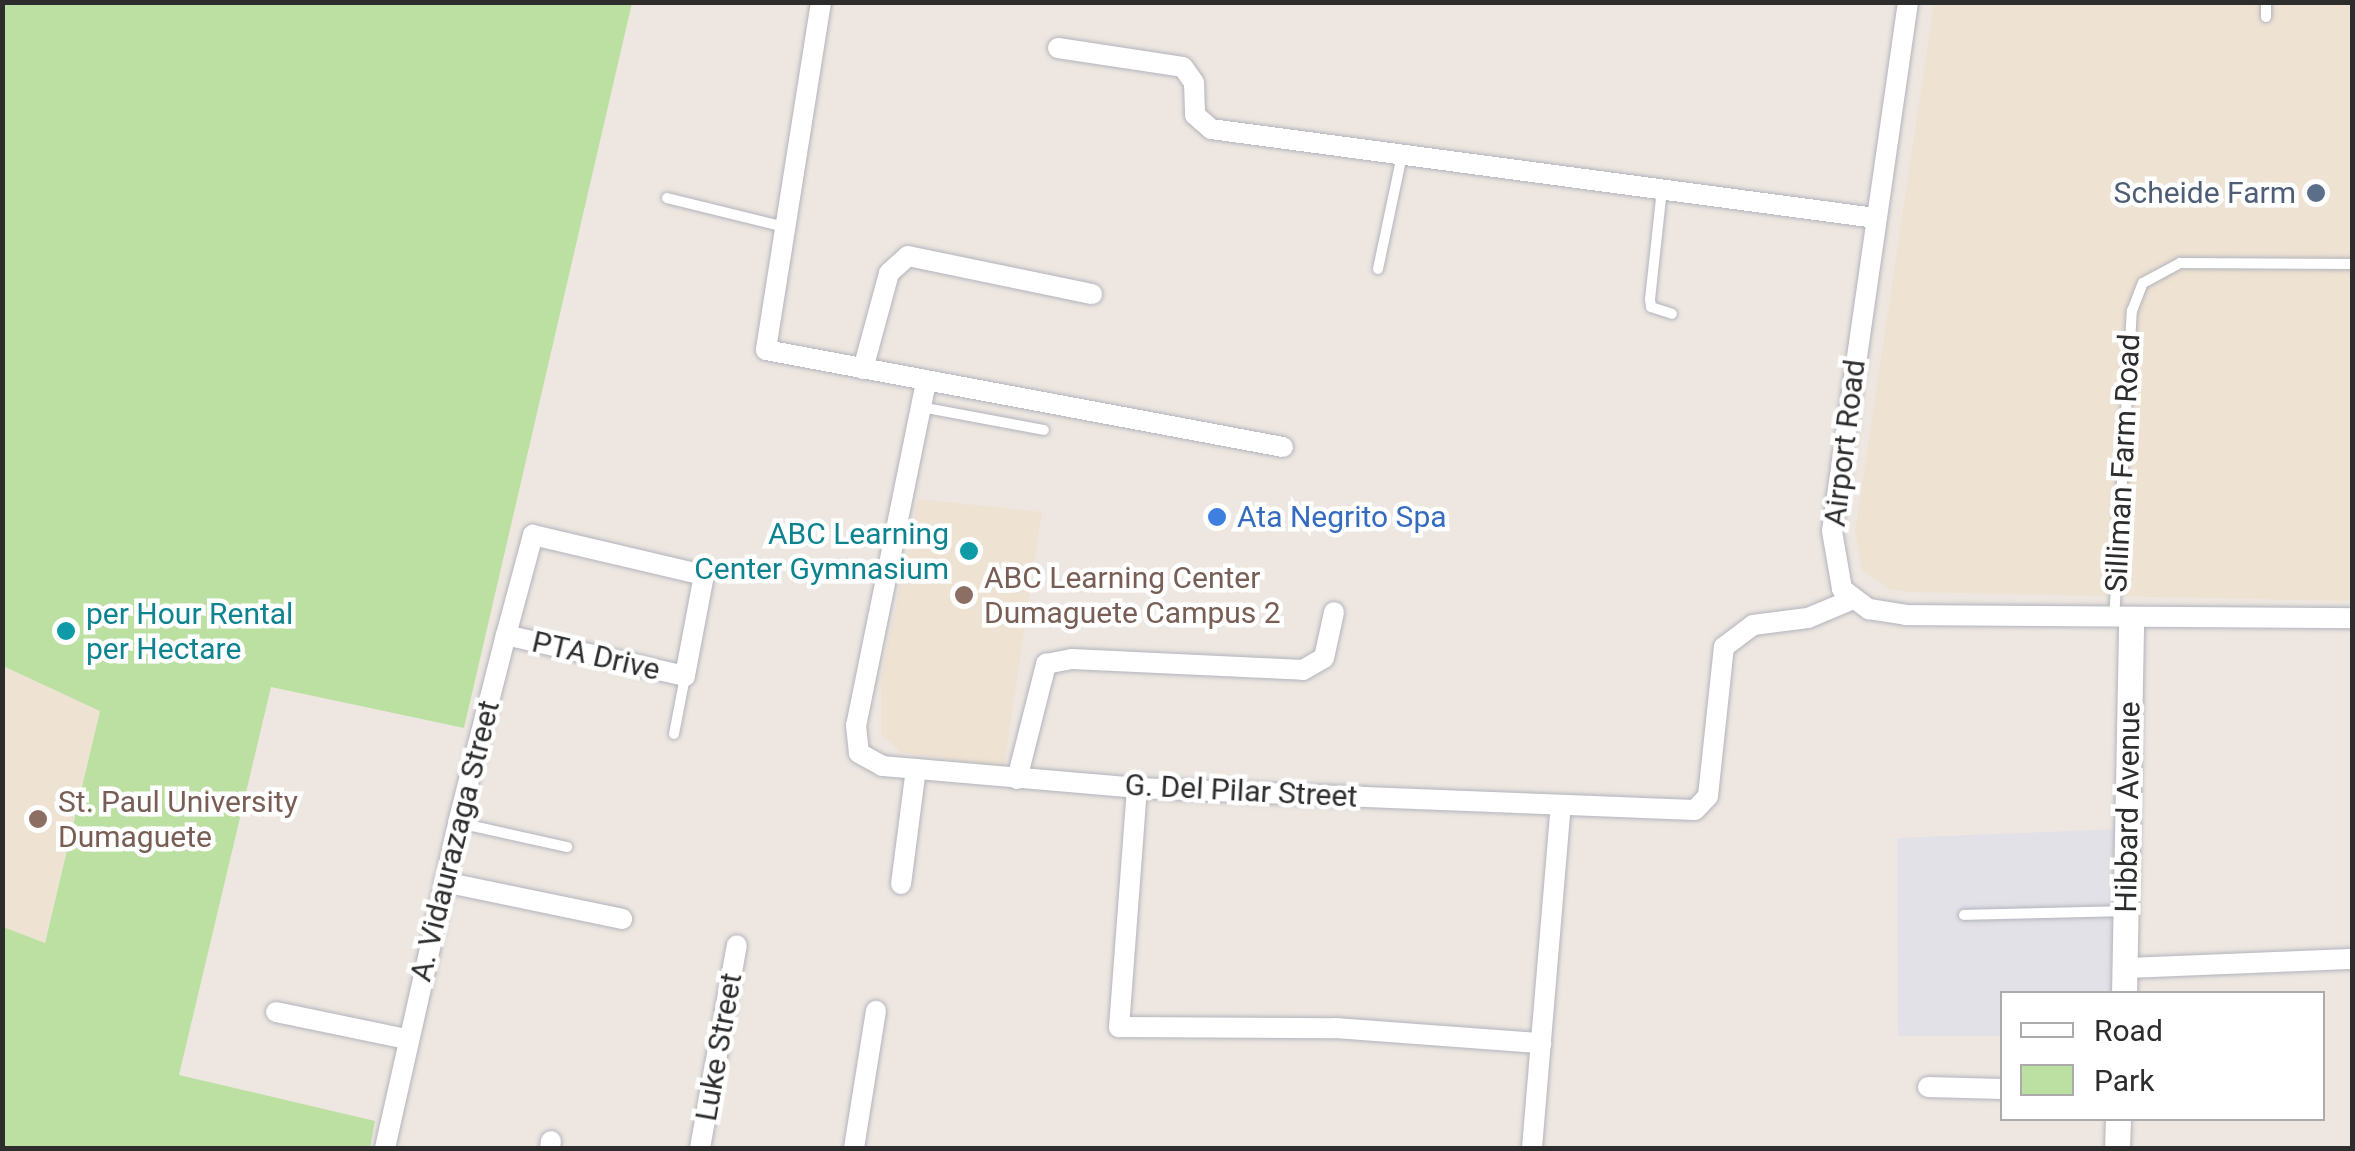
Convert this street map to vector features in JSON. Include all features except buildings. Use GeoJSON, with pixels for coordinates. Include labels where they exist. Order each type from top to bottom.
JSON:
{"type":"FeatureCollection","features":[{"type":"Feature","properties":{"kind":"street"},"geometry":{"type":"LineString","coordinates":[[821,2],[766,350],[1283,448]]}},
{"type":"Feature","properties":{"kind":"street","name":"Airport Road"},"geometry":{"type":"LineString","coordinates":[[1852,600],[1835,572],[1832,531],[1908,2]]}},
{"type":"Feature","properties":{"kind":"street"},"geometry":{"type":"LineString","coordinates":[[1058,48],[1183,68],[1194,83],[1198,123],[1211,128],[1875,218]]}},
{"type":"Feature","properties":{"kind":"street"},"geometry":{"type":"LineString","coordinates":[[863,369],[889,273],[908,256],[1092,294]]}},
{"type":"Feature","properties":{"kind":"street","name":"G. Del Pilar Street"},"geometry":{"type":"LineString","coordinates":[[926,382],[855,740],[868,761],[916,769],[1137,788],[1702,808],[1708,796],[1724,647],[1753,625],[1808,618],[1852,600]]}},
{"type":"Feature","properties":{"kind":"street","name":"A. Vidaurazaga Street"},"geometry":{"type":"LineString","coordinates":[[385,1148],[406,1039],[458,823],[533,534],[704,575],[685,676]]}},
{"type":"Feature","properties":{"kind":"street"},"geometry":{"type":"LineString","coordinates":[[1852,600],[1904,615],[2122,620],[2352,618]]}},
{"type":"Feature","properties":{"kind":"street"},"geometry":{"type":"LineString","coordinates":[[1017,779],[1046,664],[1072,659],[1302,670],[1324,658],[1334,612]]}},
{"type":"Feature","properties":{"kind":"street","name":"Hibbard Avenue"},"geometry":{"type":"LineString","coordinates":[[2122,620],[2124,981]]}},
{"type":"Feature","properties":{"kind":"street","name":"PTA Drive"},"geometry":{"type":"LineString","coordinates":[[506,636],[685,676]]}},
{"type":"Feature","properties":{"kind":"street"},"geometry":{"type":"LineString","coordinates":[[902,884],[916,769]]}},
{"type":"Feature","properties":{"kind":"street"},"geometry":{"type":"LineString","coordinates":[[1137,788],[1119,1027],[1335,1028],[1541,1043]]}},
{"type":"Feature","properties":{"kind":"street"},"geometry":{"type":"LineString","coordinates":[[1532,1148],[1561,805]]}},
{"type":"Feature","properties":{"kind":"street"},"geometry":{"type":"LineString","coordinates":[[444,882],[622,919]]}},
{"type":"Feature","properties":{"kind":"street","name":"Luke Street"},"geometry":{"type":"LineString","coordinates":[[700,1148],[737,945]]}},
{"type":"Feature","properties":{"kind":"street"},"geometry":{"type":"LineString","coordinates":[[2124,981],[2352,958]]}},
{"type":"Feature","properties":{"kind":"street"},"geometry":{"type":"LineString","coordinates":[[854,1148],[876,1011]]}},
{"type":"Feature","properties":{"kind":"street"},"geometry":{"type":"LineString","coordinates":[[276,1012],[406,1039]]}},
{"type":"Feature","properties":{"kind":"street"},"geometry":{"type":"LineString","coordinates":[[1928,1087],[2000,1089]]}},
{"type":"Feature","properties":{"kind":"street"},"geometry":{"type":"LineString","coordinates":[[2117,1148],[2118,1121]]}},
{"type":"Feature","properties":{"kind":"lane"},"geometry":{"type":"LineString","coordinates":[[2266,2],[2266,18]]}},
{"type":"Feature","properties":{"kind":"lane"},"geometry":{"type":"LineString","coordinates":[[1378,269],[1402,154]]}},
{"type":"Feature","properties":{"kind":"lane"},"geometry":{"type":"LineString","coordinates":[[1662,189],[1650,299],[1651,307],[1672,314]]}},
{"type":"Feature","properties":{"kind":"lane"},"geometry":{"type":"LineString","coordinates":[[667,198],[785,227]]}},
{"type":"Feature","properties":{"kind":"lane","name":"Silliman Farm Road"},"geometry":{"type":"LineString","coordinates":[[2122,620],[2132,311],[2143,283],[2180,263],[2352,264]]}},
{"type":"Feature","properties":{"kind":"lane"},"geometry":{"type":"LineString","coordinates":[[921,407],[1044,430]]}},
{"type":"Feature","properties":{"kind":"lane"},"geometry":{"type":"LineString","coordinates":[[674,734],[685,676]]}},
{"type":"Feature","properties":{"kind":"lane"},"geometry":{"type":"LineString","coordinates":[[458,823],[567,848]]}},
{"type":"Feature","properties":{"kind":"lane"},"geometry":{"type":"LineString","coordinates":[[1964,916],[2126,911]]}},
{"type":"Feature","properties":{"kind":"shaded area"},"geometry":{"type":"Polygon","coordinates":[[[1934,3],[2352,3],[2352,601],[1911,592],[1890,589],[1862,570],[1855,532],[1934,3]]]}},
{"type":"Feature","properties":{"kind":"shaded area","name":"ABC Learning Center Dumaguete Campus 2"},"geometry":{"type":"Polygon","coordinates":[[[918,499],[1042,512],[1004,767],[900,752],[881,734],[881,678],[918,499]]]}},
{"type":"Feature","properties":{"kind":"shaded area","name":"St. Paul University Dumaguete"},"geometry":{"type":"Polygon","coordinates":[[[2,666],[100,710],[44,944],[3,927],[2,666]]]}},
{"type":"Feature","properties":{"kind":"shaded area"},"geometry":{"type":"Polygon","coordinates":[[[2118,829],[2115,991],[2000,991],[2000,1036],[1898,1036],[1897,838],[2118,829]]]}},
{"type":"Feature","properties":{"kind":"green space"},"geometry":{"type":"Polygon","coordinates":[[[3,2],[632,3],[464,728],[271,687],[179,1075],[375,1121],[370,1148],[3,1148],[3,927],[45,943],[100,711],[3,666],[3,2]]]}},
{"type":"Feature","properties":{"kind":"place","name":"Scheide Farm"},"geometry":{"type":"Point","coordinates":[2316,193]}},
{"type":"Feature","properties":{"kind":"place","name":"Ata Negrito Spa"},"geometry":{"type":"Point","coordinates":[1217,517]}},
{"type":"Feature","properties":{"kind":"place","name":"ABC Learning Center Gymnasium"},"geometry":{"type":"Point","coordinates":[969,551]}},
{"type":"Feature","properties":{"kind":"place","name":"ABC Learning Center Dumaguete Campus 2"},"geometry":{"type":"Point","coordinates":[964,595]}},
{"type":"Feature","properties":{"kind":"place","name":"per Hour Rental per Hectare"},"geometry":{"type":"Point","coordinates":[66,631]}},
{"type":"Feature","properties":{"kind":"place","name":"St. Paul University Dumaguete"},"geometry":{"type":"Point","coordinates":[38,819]}}]}
